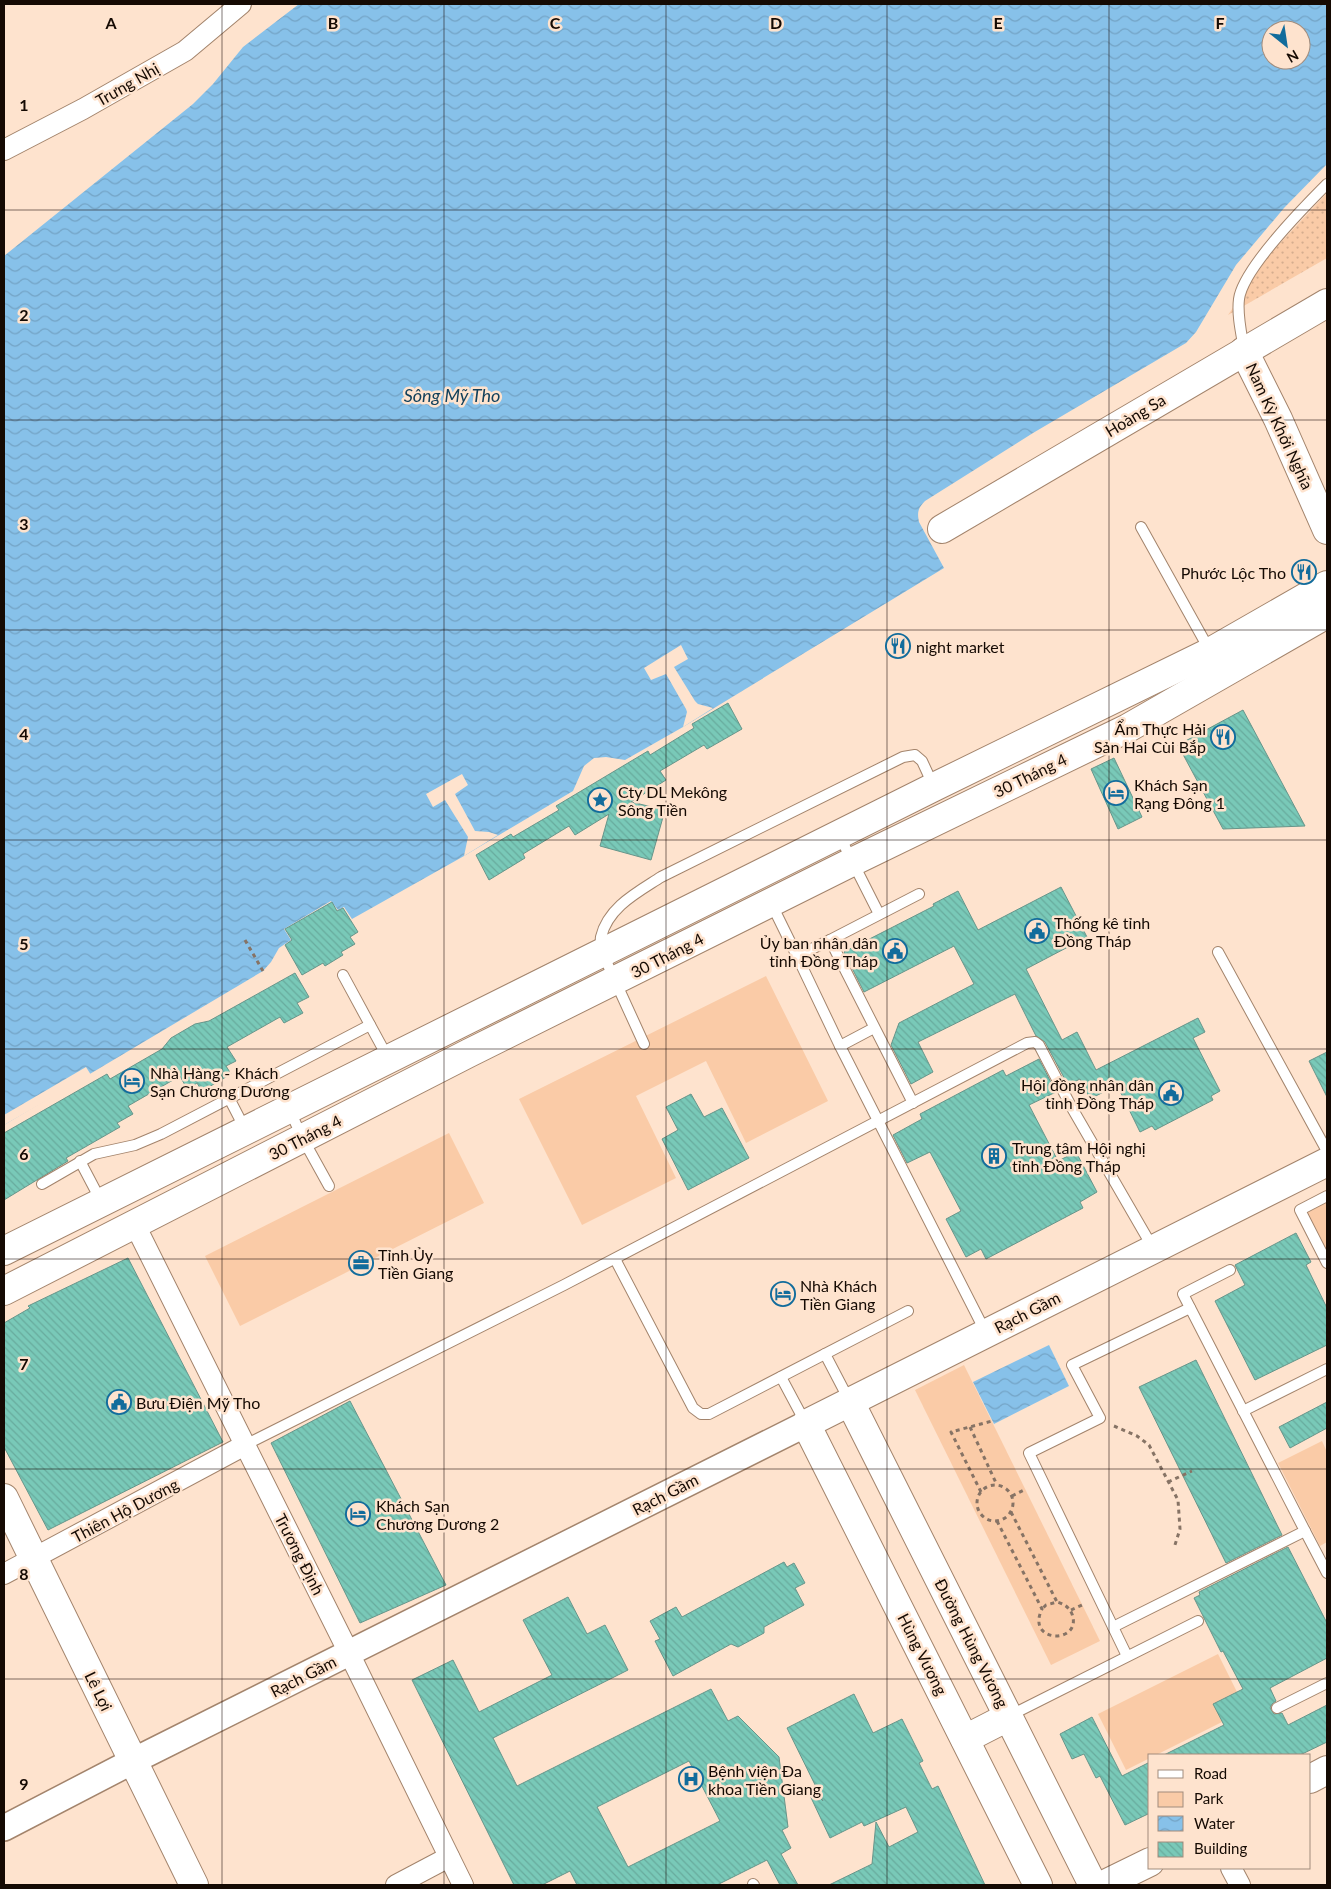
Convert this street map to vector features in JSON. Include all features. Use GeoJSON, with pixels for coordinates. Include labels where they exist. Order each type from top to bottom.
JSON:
{"type":"FeatureCollection","features":[{"type":"Feature","properties":{"kind":"main road","name":"Hoàng Sa"},"geometry":{"type":"LineString","coordinates":[[942,529],[1327,303]]}},
{"type":"Feature","properties":{"kind":"main road","name":"Nam Kỳ Khởi Nghĩa"},"geometry":{"type":"LineString","coordinates":[[1244,350],[1278,419],[1327,530]]}},
{"type":"Feature","properties":{"kind":"main road","name":"30 Tháng 4"},"geometry":{"type":"LineString","coordinates":[[4,1251],[934,786],[1210,652],[1327,585]]}},
{"type":"Feature","properties":{"kind":"main road","name":"30 Tháng 4"},"geometry":{"type":"LineString","coordinates":[[4,1291],[469,1053],[615,982],[852,862],[1128,728],[1327,614]]}},
{"type":"Feature","properties":{"kind":"main road"},"geometry":{"type":"LineString","coordinates":[[934,786],[947,816]]}},
{"type":"Feature","properties":{"kind":"main road","name":"Rạch Gầm"},"geometry":{"type":"LineString","coordinates":[[806,1424],[1327,1162]]}},
{"type":"Feature","properties":{"kind":"main road"},"geometry":{"type":"LineString","coordinates":[[110,1198],[134,1223]]}},
{"type":"Feature","properties":{"kind":"main road","name":"Đường Hùng Vương"},"geometry":{"type":"LineString","coordinates":[[850,1402],[1093,1885]]}},
{"type":"Feature","properties":{"kind":"main road","name":"Hùng Vương"},"geometry":{"type":"LineString","coordinates":[[806,1424],[1038,1885]]}},
{"type":"Feature","properties":{"kind":"main road","name":"Lê Lợi"},"geometry":{"type":"LineString","coordinates":[[4,1498],[194,1885]]}},
{"type":"Feature","properties":{"kind":"main road"},"geometry":{"type":"LineString","coordinates":[[965,1739],[1008,1717]]}},
{"type":"Feature","properties":{"kind":"main road"},"geometry":{"type":"LineString","coordinates":[[1311,1778],[1327,1770]]}},
{"type":"Feature","properties":{"kind":"main road"},"geometry":{"type":"LineString","coordinates":[[1103,1885],[1148,1863]]}},
{"type":"Feature","properties":{"kind":"street","name":"Trưng Nhị"},"geometry":{"type":"LineString","coordinates":[[4,150],[83,109],[185,50],[241,4]]}},
{"type":"Feature","properties":{"kind":"street"},"geometry":{"type":"LineString","coordinates":[[1114,700],[1128,728]]}},
{"type":"Feature","properties":{"kind":"street"},"geometry":{"type":"LineString","coordinates":[[455,1026],[469,1053]]}},
{"type":"Feature","properties":{"kind":"street","name":"Trương Định"},"geometry":{"type":"LineString","coordinates":[[134,1223],[463,1885]]}},
{"type":"Feature","properties":{"kind":"street","name":"Rạch Gầm"},"geometry":{"type":"LineString","coordinates":[[4,1828],[133,1761],[806,1424]]}},
{"type":"Feature","properties":{"kind":"street","name":"Thiên Hộ Dương"},"geometry":{"type":"LineString","coordinates":[[4,1574],[245,1445]]}},
{"type":"Feature","properties":{"kind":"street"},"geometry":{"type":"LineString","coordinates":[[396,1885],[449,1857]]}},
{"type":"Feature","properties":{"kind":"street"},"geometry":{"type":"LineString","coordinates":[[1232,1869],[1240,1885]]}},
{"type":"Feature","properties":{"kind":"lane"},"geometry":{"type":"LineString","coordinates":[[1244,350],[1239,316],[1239,298],[1246,278],[1296,216],[1327,184]]}},
{"type":"Feature","properties":{"kind":"lane"},"geometry":{"type":"LineString","coordinates":[[1141,527],[1210,652]]}},
{"type":"Feature","properties":{"kind":"lane"},"geometry":{"type":"LineString","coordinates":[[644,1044],[602,952],[601,938],[607,922],[625,900],[661,877],[903,757],[915,755],[922,761],[934,786]]}},
{"type":"Feature","properties":{"kind":"lane"},"geometry":{"type":"LineString","coordinates":[[839,834],[879,914]]}},
{"type":"Feature","properties":{"kind":"lane"},"geometry":{"type":"LineString","coordinates":[[797,956],[919,894]]}},
{"type":"Feature","properties":{"kind":"lane"},"geometry":{"type":"LineString","coordinates":[[771,903],[840,1046],[986,1333]]}},
{"type":"Feature","properties":{"kind":"lane"},"geometry":{"type":"LineString","coordinates":[[830,940],[913,1103]]}},
{"type":"Feature","properties":{"kind":"lane"},"geometry":{"type":"LineString","coordinates":[[1218,952],[1327,1151]]}},
{"type":"Feature","properties":{"kind":"lane"},"geometry":{"type":"LineString","coordinates":[[343,975],[388,1059]]}},
{"type":"Feature","properties":{"kind":"lane"},"geometry":{"type":"LineString","coordinates":[[42,1184],[94,1154],[135,1145],[161,1134],[370,1025]]}},
{"type":"Feature","properties":{"kind":"lane"},"geometry":{"type":"LineString","coordinates":[[840,1046],[874,1028]]}},
{"type":"Feature","properties":{"kind":"lane"},"geometry":{"type":"LineString","coordinates":[[245,1445],[615,1258],[1027,1043],[1035,1042],[1039,1045],[1072,1108],[1153,1249]]}},
{"type":"Feature","properties":{"kind":"lane"},"geometry":{"type":"LineString","coordinates":[[229,1098],[246,1130]]}},
{"type":"Feature","properties":{"kind":"lane"},"geometry":{"type":"LineString","coordinates":[[289,1108],[303,1139],[330,1186]]}},
{"type":"Feature","properties":{"kind":"lane"},"geometry":{"type":"LineString","coordinates":[[80,1162],[110,1198]]}},
{"type":"Feature","properties":{"kind":"lane"},"geometry":{"type":"LineString","coordinates":[[1327,1196],[1300,1210],[1327,1263]]}},
{"type":"Feature","properties":{"kind":"lane"},"geometry":{"type":"LineString","coordinates":[[615,1258],[693,1408],[701,1414],[710,1414],[908,1311]]}},
{"type":"Feature","properties":{"kind":"lane"},"geometry":{"type":"LineString","coordinates":[[1230,1270],[1182,1294],[1305,1531],[1325,1562],[1327,1573]]}},
{"type":"Feature","properties":{"kind":"lane"},"geometry":{"type":"LineString","coordinates":[[1127,1656],[1029,1453],[1100,1418],[1072,1365],[1190,1308]]}},
{"type":"Feature","properties":{"kind":"lane"},"geometry":{"type":"LineString","coordinates":[[826,1354],[850,1402]]}},
{"type":"Feature","properties":{"kind":"lane"},"geometry":{"type":"LineString","coordinates":[[1243,1411],[1327,1369]]}},
{"type":"Feature","properties":{"kind":"lane"},"geometry":{"type":"LineString","coordinates":[[781,1377],[806,1424]]}},
{"type":"Feature","properties":{"kind":"lane"},"geometry":{"type":"LineString","coordinates":[[1113,1626],[1305,1531]]}},
{"type":"Feature","properties":{"kind":"lane"},"geometry":{"type":"LineString","coordinates":[[1008,1717],[1198,1621]]}},
{"type":"Feature","properties":{"kind":"lane"},"geometry":{"type":"LineString","coordinates":[[1277,1708],[1327,1683]]}},
{"type":"Feature","properties":{"kind":"path"},"geometry":{"type":"LineString","coordinates":[[245,940],[263,971]]}},
{"type":"Feature","properties":{"kind":"path"},"geometry":{"type":"LineString","coordinates":[[981,1492],[997,1485],[1008,1490],[1012,1496],[1013,1506],[1011,1512],[1002,1520],[997,1521],[985,1518],[981,1514],[978,1503],[981,1492],[951,1432],[992,1420]]}},
{"type":"Feature","properties":{"kind":"path"},"geometry":{"type":"LineString","coordinates":[[1114,1426],[1137,1436],[1149,1445],[1175,1493],[1178,1500],[1180,1530],[1174,1548]]}},
{"type":"Feature","properties":{"kind":"path"},"geometry":{"type":"LineString","coordinates":[[970,1427],[997,1485]]}},
{"type":"Feature","properties":{"kind":"path"},"geometry":{"type":"LineString","coordinates":[[1168,1482],[1192,1470]]}},
{"type":"Feature","properties":{"kind":"path"},"geometry":{"type":"LineString","coordinates":[[1012,1496],[1026,1489]]}},
{"type":"Feature","properties":{"kind":"path"},"geometry":{"type":"LineString","coordinates":[[1011,1512],[1057,1602],[1070,1610],[1073,1616],[1071,1628],[1068,1632],[1058,1637],[1047,1634],[1040,1626],[1039,1620],[1042,1609],[1057,1602]]}},
{"type":"Feature","properties":{"kind":"path"},"geometry":{"type":"LineString","coordinates":[[997,1521],[1042,1609]]}},
{"type":"Feature","properties":{"kind":"path"},"geometry":{"type":"LineString","coordinates":[[1070,1610],[1082,1605]]}},
{"type":"Feature","properties":{"kind":"green space"},"geometry":{"type":"Polygon","coordinates":[[[1327,193],[1327,258],[1228,315],[1270,254],[1327,193]]]}},
{"type":"Feature","properties":{"kind":"green space"},"geometry":{"type":"Polygon","coordinates":[[[766,976],[828,1101],[746,1143],[706,1061],[636,1096],[676,1178],[582,1225],[519,1099],[766,976]]]}},
{"type":"Feature","properties":{"kind":"green space"},"geometry":{"type":"Polygon","coordinates":[[[449,1133],[484,1203],[240,1326],[205,1256],[449,1133]]]}},
{"type":"Feature","properties":{"kind":"green space"},"geometry":{"type":"Polygon","coordinates":[[[1327,1201],[1327,1263],[1302,1214],[1327,1201]]]}},
{"type":"Feature","properties":{"kind":"green space"},"geometry":{"type":"Polygon","coordinates":[[[964,1365],[1100,1641],[1051,1665],[915,1390],[964,1365]]]}},
{"type":"Feature","properties":{"kind":"green space"},"geometry":{"type":"Polygon","coordinates":[[[1322,1441],[1327,1452],[1327,1542],[1320,1546],[1278,1463],[1322,1441]]]}},
{"type":"Feature","properties":{"kind":"green space"},"geometry":{"type":"Polygon","coordinates":[[[1218,1654],[1237,1692],[1214,1704],[1222,1722],[1158,1754],[1148,1754],[1148,1759],[1126,1770],[1098,1714],[1218,1654]]]}},
{"type":"Feature","properties":{"kind":"water","name":"Sông Mỹ Tho"},"geometry":{"type":"Polygon","coordinates":[[[299,4],[1327,4],[1327,164],[1284,208],[1236,265],[1196,332],[1186,343],[1033,433],[925,501],[919,510],[919,522],[944,568],[683,727],[625,760],[606,757],[594,758],[584,766],[573,791],[464,856],[352,919],[344,907],[338,910],[331,901],[284,929],[291,940],[279,948],[263,971],[4,1125],[4,256],[193,104],[213,84],[243,47],[299,4]]]}},
{"type":"Feature","properties":{"kind":"water"},"geometry":{"type":"Polygon","coordinates":[[[1049,1345],[1069,1386],[994,1424],[973,1382],[1049,1345]]]}},
{"type":"Feature","properties":{"kind":"pier"},"geometry":{"type":"Polygon","coordinates":[[[681,645],[688,659],[674,667],[695,701],[698,704],[713,708],[683,727],[687,712],[666,674],[651,680],[644,668],[681,645]]]}},
{"type":"Feature","properties":{"kind":"pier"},"geometry":{"type":"Polygon","coordinates":[[[462,774],[468,785],[455,794],[475,831],[498,835],[464,856],[468,837],[445,800],[433,807],[426,794],[462,774]]]}},
{"type":"Feature","properties":{"kind":"pier"},"geometry":{"type":"Polygon","coordinates":[[[86,1067],[91,1075],[4,1125],[4,1115],[86,1067]]]}},
{"type":"Feature","properties":{"kind":"building"},"geometry":{"type":"Polygon","coordinates":[[[728,703],[742,729],[707,749],[704,745],[660,771],[666,780],[631,802],[665,810],[651,860],[600,846],[609,814],[575,835],[569,826],[523,854],[525,858],[489,880],[476,855],[511,834],[513,837],[559,810],[556,806],[648,751],[650,755],[694,728],[692,724],[728,703]]]}},
{"type":"Feature","properties":{"kind":"building"},"geometry":{"type":"Polygon","coordinates":[[[1243,710],[1305,826],[1223,829],[1178,745],[1243,710]]]}},
{"type":"Feature","properties":{"kind":"building","name":"Khách Sạn Rạng Đông 1"},"geometry":{"type":"Polygon","coordinates":[[[1114,758],[1142,817],[1118,829],[1091,769],[1114,758]]]}},
{"type":"Feature","properties":{"kind":"building"},"geometry":{"type":"Polygon","coordinates":[[[1061,887],[1087,937],[1026,969],[1062,1040],[1077,1032],[1096,1070],[1198,1018],[1205,1032],[1193,1038],[1220,1091],[1211,1096],[1213,1100],[1155,1130],[1152,1126],[1140,1132],[1117,1085],[1090,1099],[1080,1079],[1068,1085],[1045,1042],[1036,1036],[1015,994],[918,1042],[933,1072],[911,1084],[891,1045],[899,1023],[974,984],[954,946],[864,992],[844,952],[934,906],[933,904],[958,891],[978,930],[1061,887]]]}},
{"type":"Feature","properties":{"kind":"building"},"geometry":{"type":"Polygon","coordinates":[[[332,902],[337,911],[343,908],[358,932],[350,937],[355,944],[341,952],[343,955],[325,966],[323,963],[302,975],[285,945],[292,940],[285,929],[332,902]]]}},
{"type":"Feature","properties":{"kind":"building","name":"Nhà Hàng - Khách Sạn Chương Dương"},"geometry":{"type":"Polygon","coordinates":[[[295,973],[309,997],[297,1003],[303,1013],[284,1023],[280,1017],[227,1047],[236,1061],[226,1066],[231,1074],[202,1091],[197,1083],[187,1089],[180,1076],[128,1106],[133,1114],[117,1123],[120,1127],[66,1158],[68,1161],[4,1200],[4,1133],[107,1074],[110,1079],[162,1049],[171,1038],[195,1024],[209,1021],[295,973]]]}},
{"type":"Feature","properties":{"kind":"building"},"geometry":{"type":"Polygon","coordinates":[[[1327,1052],[1327,1097],[1309,1061],[1327,1052]]]}},
{"type":"Feature","properties":{"kind":"building","name":"Trung tâm Hội nghị tỉnh Đồng Tháp"},"geometry":{"type":"Polygon","coordinates":[[[1039,1059],[1056,1092],[1029,1105],[1058,1161],[1076,1152],[1097,1192],[1080,1202],[1083,1208],[986,1259],[981,1249],[966,1257],[946,1219],[961,1211],[930,1152],[907,1163],[893,1135],[922,1119],[920,1114],[1003,1070],[1006,1076],[1039,1059]]]}},
{"type":"Feature","properties":{"kind":"building"},"geometry":{"type":"Polygon","coordinates":[[[691,1094],[704,1117],[722,1108],[749,1158],[688,1190],[662,1139],[678,1130],[666,1107],[691,1094]]]}},
{"type":"Feature","properties":{"kind":"building"},"geometry":{"type":"Polygon","coordinates":[[[1296,1233],[1311,1262],[1306,1265],[1327,1308],[1327,1345],[1255,1380],[1215,1301],[1245,1285],[1235,1265],[1296,1233]]]}},
{"type":"Feature","properties":{"kind":"building","name":"Bưu Điện Mỹ Tho"},"geometry":{"type":"Polygon","coordinates":[[[128,1258],[223,1442],[48,1530],[4,1447],[4,1323],[30,1308],[28,1306],[128,1258]]]}},
{"type":"Feature","properties":{"kind":"building"},"geometry":{"type":"Polygon","coordinates":[[[1196,1360],[1282,1535],[1226,1563],[1139,1387],[1196,1360]]]}},
{"type":"Feature","properties":{"kind":"building","name":"Khách Sạn Chương Dương 2"},"geometry":{"type":"Polygon","coordinates":[[[350,1401],[446,1585],[360,1623],[271,1443],[350,1401]]]}},
{"type":"Feature","properties":{"kind":"building"},"geometry":{"type":"Polygon","coordinates":[[[1327,1402],[1327,1428],[1290,1448],[1279,1427],[1327,1402]]]}},
{"type":"Feature","properties":{"kind":"building"},"geometry":{"type":"Polygon","coordinates":[[[1288,1547],[1327,1623],[1327,1658],[1270,1688],[1276,1701],[1270,1708],[1274,1714],[1282,1713],[1288,1725],[1327,1705],[1327,1742],[1302,1754],[1166,1754],[1224,1725],[1213,1704],[1243,1689],[1223,1651],[1221,1652],[1194,1598],[1200,1595],[1199,1592],[1288,1547]]]}},
{"type":"Feature","properties":{"kind":"building"},"geometry":{"type":"Polygon","coordinates":[[[784,1562],[787,1567],[794,1563],[805,1583],[795,1588],[804,1605],[764,1627],[764,1633],[738,1647],[731,1644],[673,1676],[655,1641],[660,1639],[650,1621],[676,1607],[682,1617],[784,1562]]]}},
{"type":"Feature","properties":{"kind":"building"},"geometry":{"type":"Polygon","coordinates":[[[568,1597],[587,1634],[605,1625],[628,1670],[493,1738],[517,1786],[711,1689],[728,1721],[738,1716],[779,1757],[788,1827],[782,1830],[791,1848],[781,1854],[798,1885],[780,1885],[767,1860],[717,1885],[577,1885],[570,1871],[542,1885],[514,1885],[412,1680],[453,1660],[479,1712],[552,1675],[523,1620],[568,1597]],[[689,1761],[597,1807],[628,1867],[720,1821],[689,1761]]]}},
{"type":"Feature","properties":{"kind":"building"},"geometry":{"type":"Polygon","coordinates":[[[854,1694],[873,1733],[902,1719],[923,1761],[919,1763],[932,1789],[938,1786],[985,1885],[829,1885],[872,1864],[876,1822],[889,1847],[918,1832],[906,1807],[864,1826],[862,1822],[830,1838],[806,1787],[808,1786],[823,1801],[787,1728],[854,1694]]]}},
{"type":"Feature","properties":{"kind":"building"},"geometry":{"type":"Polygon","coordinates":[[[1092,1717],[1122,1776],[1148,1763],[1148,1814],[1125,1825],[1100,1776],[1096,1778],[1084,1754],[1072,1759],[1060,1734],[1092,1717]]]}},
{"type":"Feature","properties":{"kind":"place","name":"Phước Lộc Tho"},"geometry":{"type":"Point","coordinates":[1304,572]}},
{"type":"Feature","properties":{"kind":"place","name":"night market"},"geometry":{"type":"Point","coordinates":[898,646]}},
{"type":"Feature","properties":{"kind":"place","name":"Ẩm Thực Hải Sản Hai Cùi Bắp"},"geometry":{"type":"Point","coordinates":[1223,737]}},
{"type":"Feature","properties":{"kind":"place","name":"Khách Sạn Rạng Đông 1"},"geometry":{"type":"Point","coordinates":[1116,793]}},
{"type":"Feature","properties":{"kind":"place","name":"Cty DL Mekông Sông Tiền"},"geometry":{"type":"Point","coordinates":[600,800]}},
{"type":"Feature","properties":{"kind":"place","name":"Thống kê tỉnh Đồng Tháp"},"geometry":{"type":"Point","coordinates":[1037,931]}},
{"type":"Feature","properties":{"kind":"place","name":"Ủy ban nhân dân tỉnh Đồng Tháp"},"geometry":{"type":"Point","coordinates":[895,951]}},
{"type":"Feature","properties":{"kind":"place","name":"Nhà Hàng - Khách Sạn Chương Dương"},"geometry":{"type":"Point","coordinates":[132,1081]}},
{"type":"Feature","properties":{"kind":"place","name":"Hội đồng nhân dân tỉnh Đồng Tháp"},"geometry":{"type":"Point","coordinates":[1171,1093]}},
{"type":"Feature","properties":{"kind":"place","name":"Trung tâm Hội nghị tỉnh Đồng Tháp"},"geometry":{"type":"Point","coordinates":[994,1156]}},
{"type":"Feature","properties":{"kind":"place","name":"Tỉnh Ủy Tiền Giang"},"geometry":{"type":"Point","coordinates":[361,1263]}},
{"type":"Feature","properties":{"kind":"place","name":"Nhà Khách Tiền Giang"},"geometry":{"type":"Point","coordinates":[783,1294]}},
{"type":"Feature","properties":{"kind":"place","name":"Bưu Điện Mỹ Tho"},"geometry":{"type":"Point","coordinates":[119,1402]}},
{"type":"Feature","properties":{"kind":"place","name":"Khách Sạn Chương Dương 2"},"geometry":{"type":"Point","coordinates":[358,1514]}},
{"type":"Feature","properties":{"kind":"place","name":"Bệnh viện Đa khoa Tiền Giang"},"geometry":{"type":"Point","coordinates":[691,1779]}}]}
